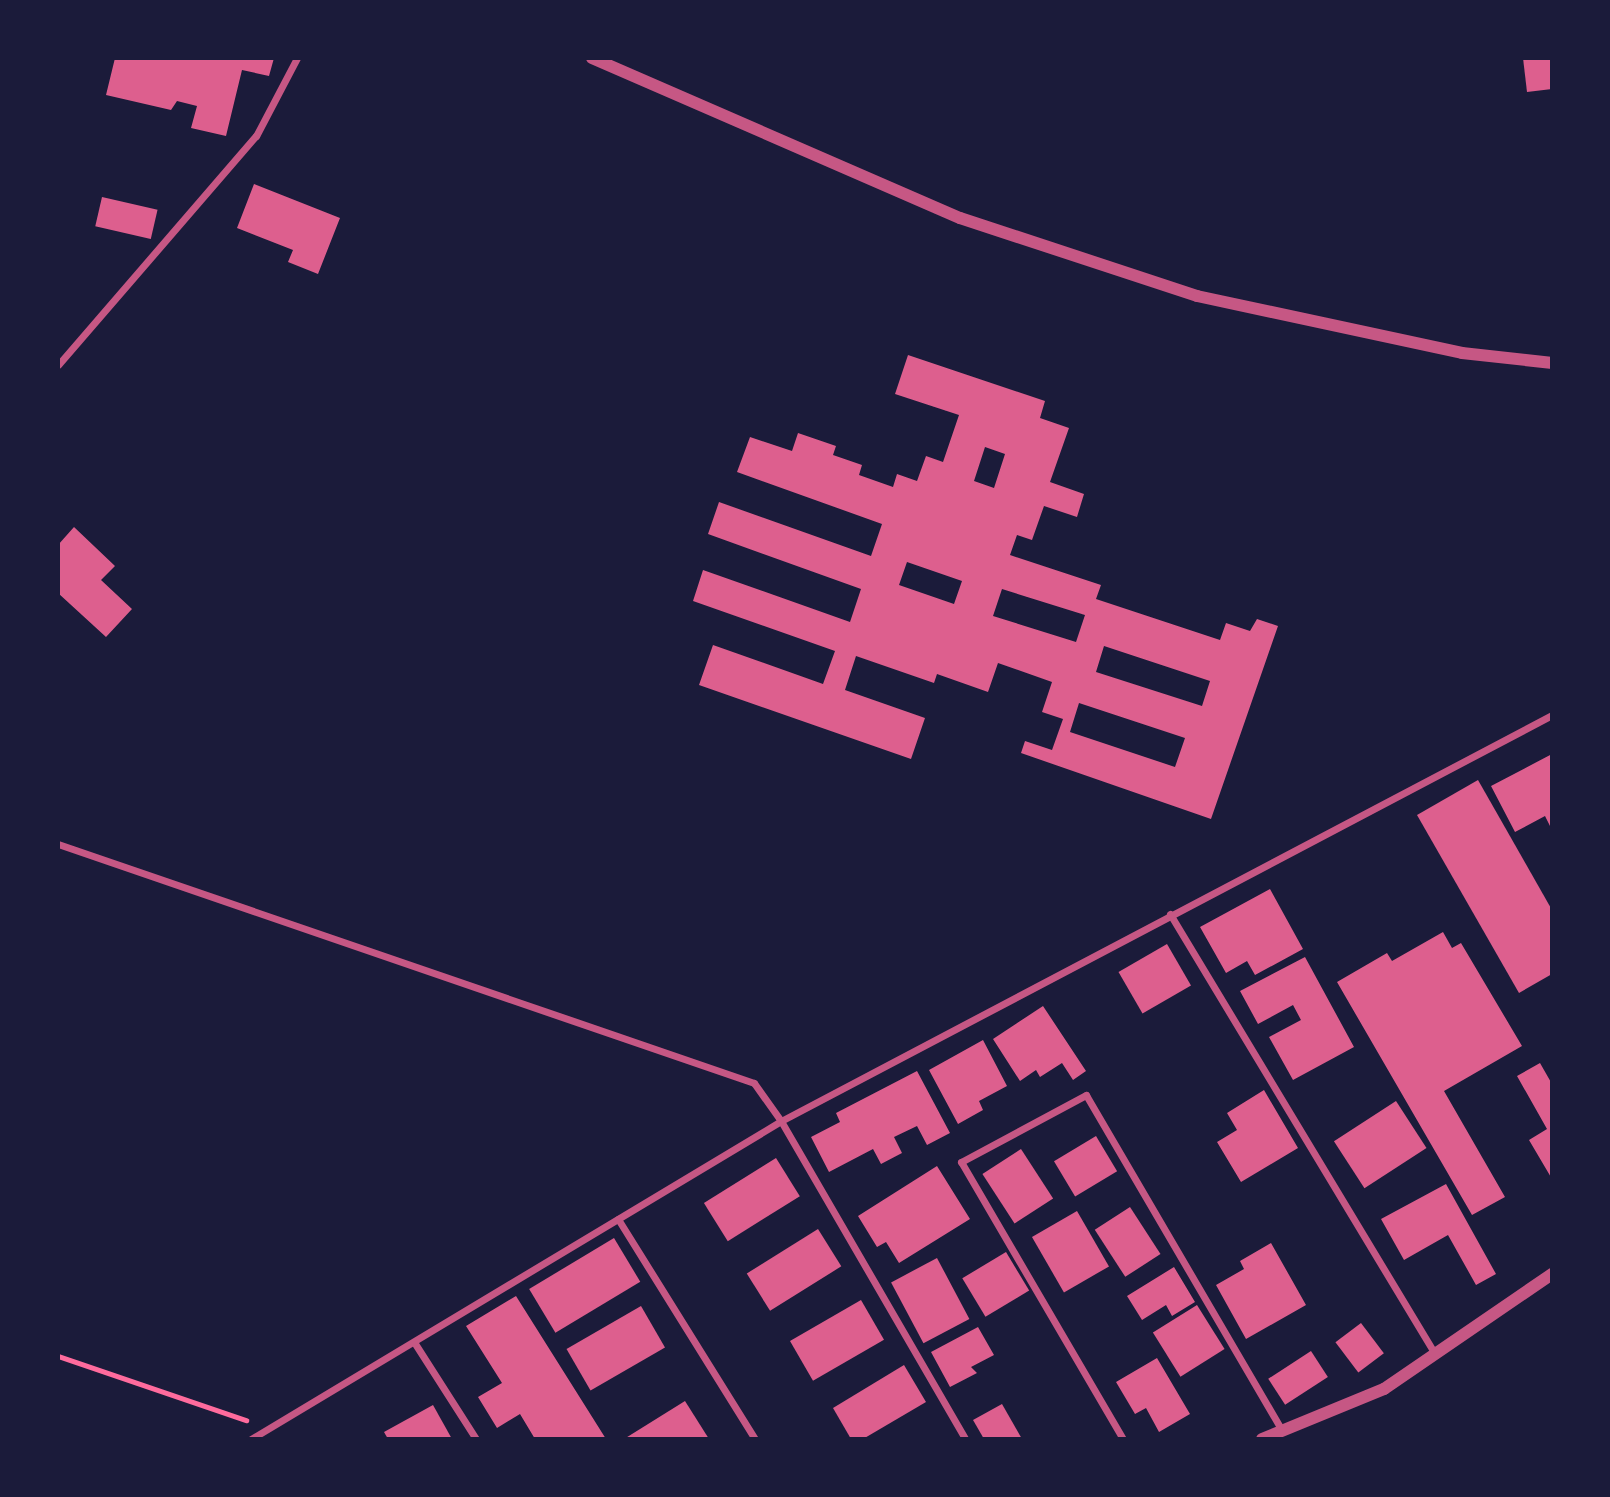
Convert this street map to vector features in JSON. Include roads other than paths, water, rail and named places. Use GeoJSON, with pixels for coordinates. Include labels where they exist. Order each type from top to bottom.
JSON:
{"type":"FeatureCollection","features":[{"type":"Feature","properties":{"kind":"street"},"geometry":{"type":"LineString","coordinates":[[58,365],[256,136],[296,58]]}},
{"type":"Feature","properties":{"kind":"street"},"geometry":{"type":"LineString","coordinates":[[592,58],[960,218],[1197,296],[1462,353],[1552,363]]}},
{"type":"Feature","properties":{"kind":"street"},"geometry":{"type":"LineString","coordinates":[[251,1439],[781,1121],[1552,715]]}},
{"type":"Feature","properties":{"kind":"street"},"geometry":{"type":"LineString","coordinates":[[58,844],[754,1083],[781,1121],[965,1439]]}},
{"type":"Feature","properties":{"kind":"street"},"geometry":{"type":"LineString","coordinates":[[1170,914],[1435,1354]]}},
{"type":"Feature","properties":{"kind":"street"},"geometry":{"type":"LineString","coordinates":[[1123,1439],[961,1162],[1086,1095],[1284,1433]]}},
{"type":"Feature","properties":{"kind":"street"},"geometry":{"type":"LineString","coordinates":[[618,1219],[755,1439]]}},
{"type":"Feature","properties":{"kind":"street"},"geometry":{"type":"LineString","coordinates":[[1262,1439],[1284,1433],[1384,1389],[1552,1275]]}},
{"type":"Feature","properties":{"kind":"street"},"geometry":{"type":"LineString","coordinates":[[414,1342],[476,1439]]}}]}
